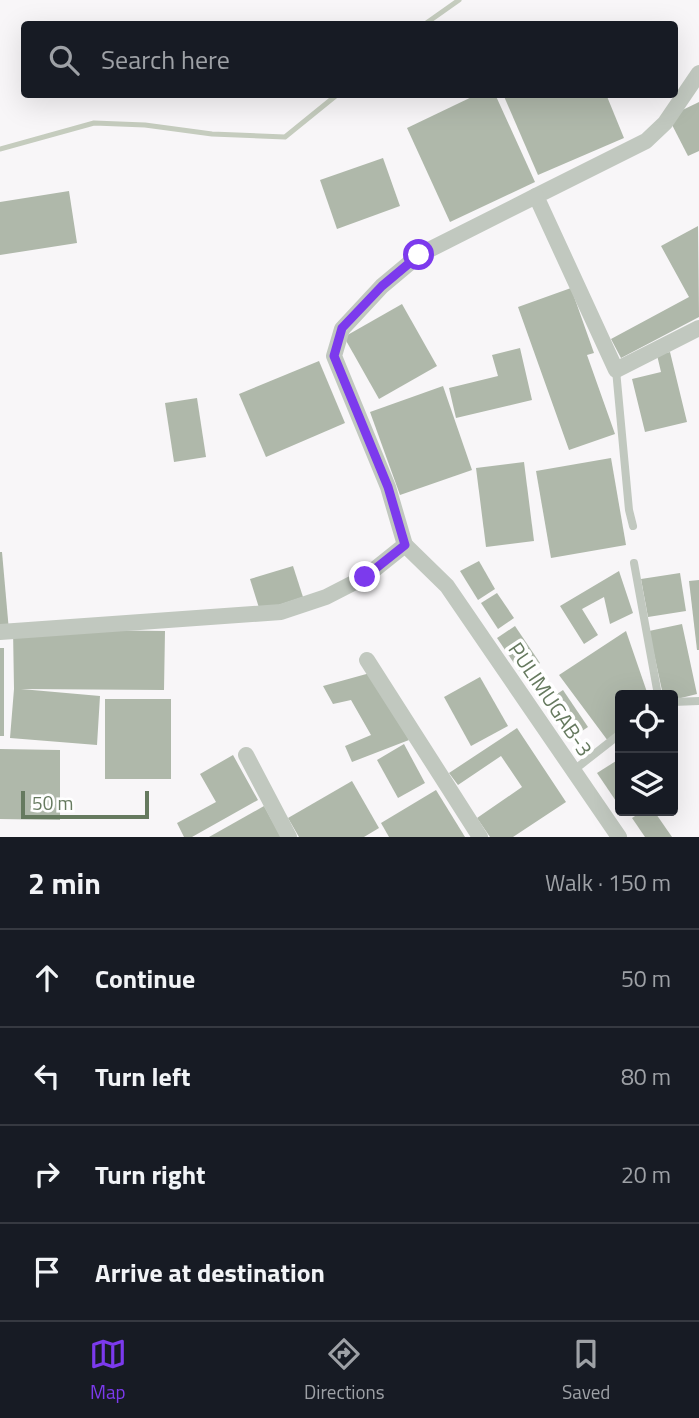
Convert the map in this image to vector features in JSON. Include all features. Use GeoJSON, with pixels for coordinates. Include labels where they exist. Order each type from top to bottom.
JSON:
{"type":"FeatureCollection","features":[{"type":"Feature","properties":{"kind":"street"},"geometry":{"type":"LineString","coordinates":[[0,632],[281,612],[326,597],[365,577],[405,545],[388,487],[334,356],[342,328],[382,286],[419,255],[475,224],[646,141],[664,123],[699,73]]}},
{"type":"Feature","properties":{"kind":"street"},"geometry":{"type":"LineString","coordinates":[[537,196],[616,370],[699,328]]}},
{"type":"Feature","properties":{"kind":"street","name":"PULIMUGAB-3"},"geometry":{"type":"LineString","coordinates":[[405,545],[447,586],[620,837]]}},
{"type":"Feature","properties":{"kind":"street"},"geometry":{"type":"LineString","coordinates":[[366,660],[480,837]]}},
{"type":"Feature","properties":{"kind":"street"},"geometry":{"type":"LineString","coordinates":[[247,755],[289,837]]}},
{"type":"Feature","properties":{"kind":"lane"},"geometry":{"type":"LineString","coordinates":[[616,370],[629,510],[633,526]]}},
{"type":"Feature","properties":{"kind":"lane"},"geometry":{"type":"LineString","coordinates":[[634,563],[657,690]]}},
{"type":"Feature","properties":{"kind":"lane"},"geometry":{"type":"LineString","coordinates":[[678,702],[699,701]]}},
{"type":"Feature","properties":{"kind":"lane"},"geometry":{"type":"LineString","coordinates":[[573,770],[615,738]]}},
{"type":"Feature","properties":{"kind":"building"},"geometry":{"type":"Polygon","coordinates":[[[470,98],[497,98],[535,182],[450,222],[407,128],[470,98]]]}},
{"type":"Feature","properties":{"kind":"building"},"geometry":{"type":"Polygon","coordinates":[[[505,98],[608,98],[624,138],[538,175],[505,98]]]}},
{"type":"Feature","properties":{"kind":"building"},"geometry":{"type":"Polygon","coordinates":[[[699,102],[699,151],[688,156],[668,117],[699,102]]]}},
{"type":"Feature","properties":{"kind":"building"},"geometry":{"type":"Polygon","coordinates":[[[383,158],[400,206],[337,229],[320,180],[383,158]]]}},
{"type":"Feature","properties":{"kind":"building"},"geometry":{"type":"Polygon","coordinates":[[[69,191],[77,243],[0,255],[0,202],[69,191]]]}},
{"type":"Feature","properties":{"kind":"building"},"geometry":{"type":"Polygon","coordinates":[[[698,226],[699,317],[621,358],[611,339],[689,297],[661,246],[698,226]]]}},
{"type":"Feature","properties":{"kind":"building"},"geometry":{"type":"Polygon","coordinates":[[[571,288],[594,353],[587,355],[615,434],[569,450],[518,307],[571,288]]]}},
{"type":"Feature","properties":{"kind":"building"},"geometry":{"type":"Polygon","coordinates":[[[402,304],[437,366],[379,399],[344,337],[402,304]]]}},
{"type":"Feature","properties":{"kind":"building"},"geometry":{"type":"Polygon","coordinates":[[[520,348],[532,400],[456,418],[449,388],[498,376],[492,355],[520,348]]]}},
{"type":"Feature","properties":{"kind":"building"},"geometry":{"type":"Polygon","coordinates":[[[670,352],[687,422],[645,432],[632,379],[661,372],[657,355],[670,352]]]}},
{"type":"Feature","properties":{"kind":"building"},"geometry":{"type":"Polygon","coordinates":[[[319,361],[345,423],[266,457],[239,394],[319,361]]]}},
{"type":"Feature","properties":{"kind":"building"},"geometry":{"type":"Polygon","coordinates":[[[443,386],[472,470],[400,495],[370,412],[443,386]]]}},
{"type":"Feature","properties":{"kind":"building"},"geometry":{"type":"Polygon","coordinates":[[[197,398],[206,457],[174,462],[165,403],[197,398]]]}},
{"type":"Feature","properties":{"kind":"building"},"geometry":{"type":"Polygon","coordinates":[[[611,458],[626,545],[551,558],[536,471],[611,458]]]}},
{"type":"Feature","properties":{"kind":"building"},"geometry":{"type":"Polygon","coordinates":[[[524,462],[534,541],[486,547],[476,468],[524,462]]]}},
{"type":"Feature","properties":{"kind":"building"},"geometry":{"type":"Polygon","coordinates":[[[0,552],[9,631],[0,632],[0,552]]]}},
{"type":"Feature","properties":{"kind":"building"},"geometry":{"type":"Polygon","coordinates":[[[479,561],[495,589],[478,600],[460,571],[479,561]]]}},
{"type":"Feature","properties":{"kind":"building"},"geometry":{"type":"Polygon","coordinates":[[[293,566],[303,597],[260,611],[250,579],[293,566]]]}},
{"type":"Feature","properties":{"kind":"building"},"geometry":{"type":"Polygon","coordinates":[[[619,571],[633,613],[610,624],[604,597],[582,609],[598,635],[584,644],[560,606],[619,571]]]}},
{"type":"Feature","properties":{"kind":"building"},"geometry":{"type":"Polygon","coordinates":[[[680,573],[686,611],[648,617],[641,579],[680,573]]]}},
{"type":"Feature","properties":{"kind":"building"},"geometry":{"type":"Polygon","coordinates":[[[699,580],[699,650],[697,650],[689,581],[699,580]]]}},
{"type":"Feature","properties":{"kind":"building"},"geometry":{"type":"Polygon","coordinates":[[[497,593],[514,618],[498,629],[481,603],[497,593]]]}},
{"type":"Feature","properties":{"kind":"building"},"geometry":{"type":"Polygon","coordinates":[[[682,624],[697,694],[678,699],[678,690],[662,690],[649,631],[682,624]]]}},
{"type":"Feature","properties":{"kind":"building"},"geometry":{"type":"Polygon","coordinates":[[[515,626],[540,663],[522,675],[497,638],[515,626]]]}},
{"type":"Feature","properties":{"kind":"building"},"geometry":{"type":"Polygon","coordinates":[[[13,629],[165,631],[164,690],[21,689],[100,696],[97,745],[10,738],[14,689],[13,629]]]}},
{"type":"Feature","properties":{"kind":"building"},"geometry":{"type":"Polygon","coordinates":[[[626,631],[646,690],[615,690],[615,734],[608,741],[559,675],[626,631]]]}},
{"type":"Feature","properties":{"kind":"building"},"geometry":{"type":"Polygon","coordinates":[[[0,648],[4,648],[4,736],[0,736],[0,648]]]}},
{"type":"Feature","properties":{"kind":"building"},"geometry":{"type":"Polygon","coordinates":[[[370,673],[409,740],[352,762],[345,746],[371,735],[351,700],[333,704],[323,686],[370,673]]]}},
{"type":"Feature","properties":{"kind":"building"},"geometry":{"type":"Polygon","coordinates":[[[480,677],[508,726],[471,746],[444,697],[480,677]]]}},
{"type":"Feature","properties":{"kind":"building"},"geometry":{"type":"Polygon","coordinates":[[[563,690],[588,727],[570,739],[545,702],[563,690]]]}},
{"type":"Feature","properties":{"kind":"building"},"geometry":{"type":"Polygon","coordinates":[[[105,699],[171,699],[171,779],[105,779],[105,699]]]}},
{"type":"Feature","properties":{"kind":"building"},"geometry":{"type":"Polygon","coordinates":[[[517,728],[566,802],[513,837],[490,837],[477,818],[522,787],[501,756],[458,785],[449,773],[517,728]]]}},
{"type":"Feature","properties":{"kind":"building"},"geometry":{"type":"Polygon","coordinates":[[[404,744],[425,783],[398,798],[377,760],[404,744]]]}},
{"type":"Feature","properties":{"kind":"building"},"geometry":{"type":"Polygon","coordinates":[[[0,749],[60,750],[60,820],[0,819],[0,749]]]}},
{"type":"Feature","properties":{"kind":"building"},"geometry":{"type":"Polygon","coordinates":[[[233,755],[258,800],[192,837],[184,837],[177,823],[216,802],[200,774],[233,755]]]}},
{"type":"Feature","properties":{"kind":"building"},"geometry":{"type":"Polygon","coordinates":[[[615,762],[615,800],[597,773],[615,762]]]}},
{"type":"Feature","properties":{"kind":"building"},"geometry":{"type":"Polygon","coordinates":[[[352,781],[379,828],[364,837],[299,837],[288,818],[352,781]]]}},
{"type":"Feature","properties":{"kind":"building"},"geometry":{"type":"Polygon","coordinates":[[[436,790],[465,837],[389,837],[381,823],[436,790]]]}},
{"type":"Feature","properties":{"kind":"building"},"geometry":{"type":"Polygon","coordinates":[[[264,806],[281,837],[209,837],[264,806]]]}},
{"type":"Feature","properties":{"kind":"building"},"geometry":{"type":"Polygon","coordinates":[[[657,816],[672,837],[645,837],[632,818],[657,816]]]}},
{"type":"Feature","properties":{"kind":"waterway"},"geometry":{"type":"LineString","coordinates":[[429,21],[459,0]]}},
{"type":"Feature","properties":{"kind":"waterway"},"geometry":{"type":"LineString","coordinates":[[0,149],[94,123],[145,125],[212,134],[285,137],[333,98]]}},
{"type":"Feature","properties":{"kind":"route"},"geometry":{"type":"LineString","coordinates":[[365,577],[405,545],[388,487],[334,356],[342,328],[382,286],[419,255]]}}]}
